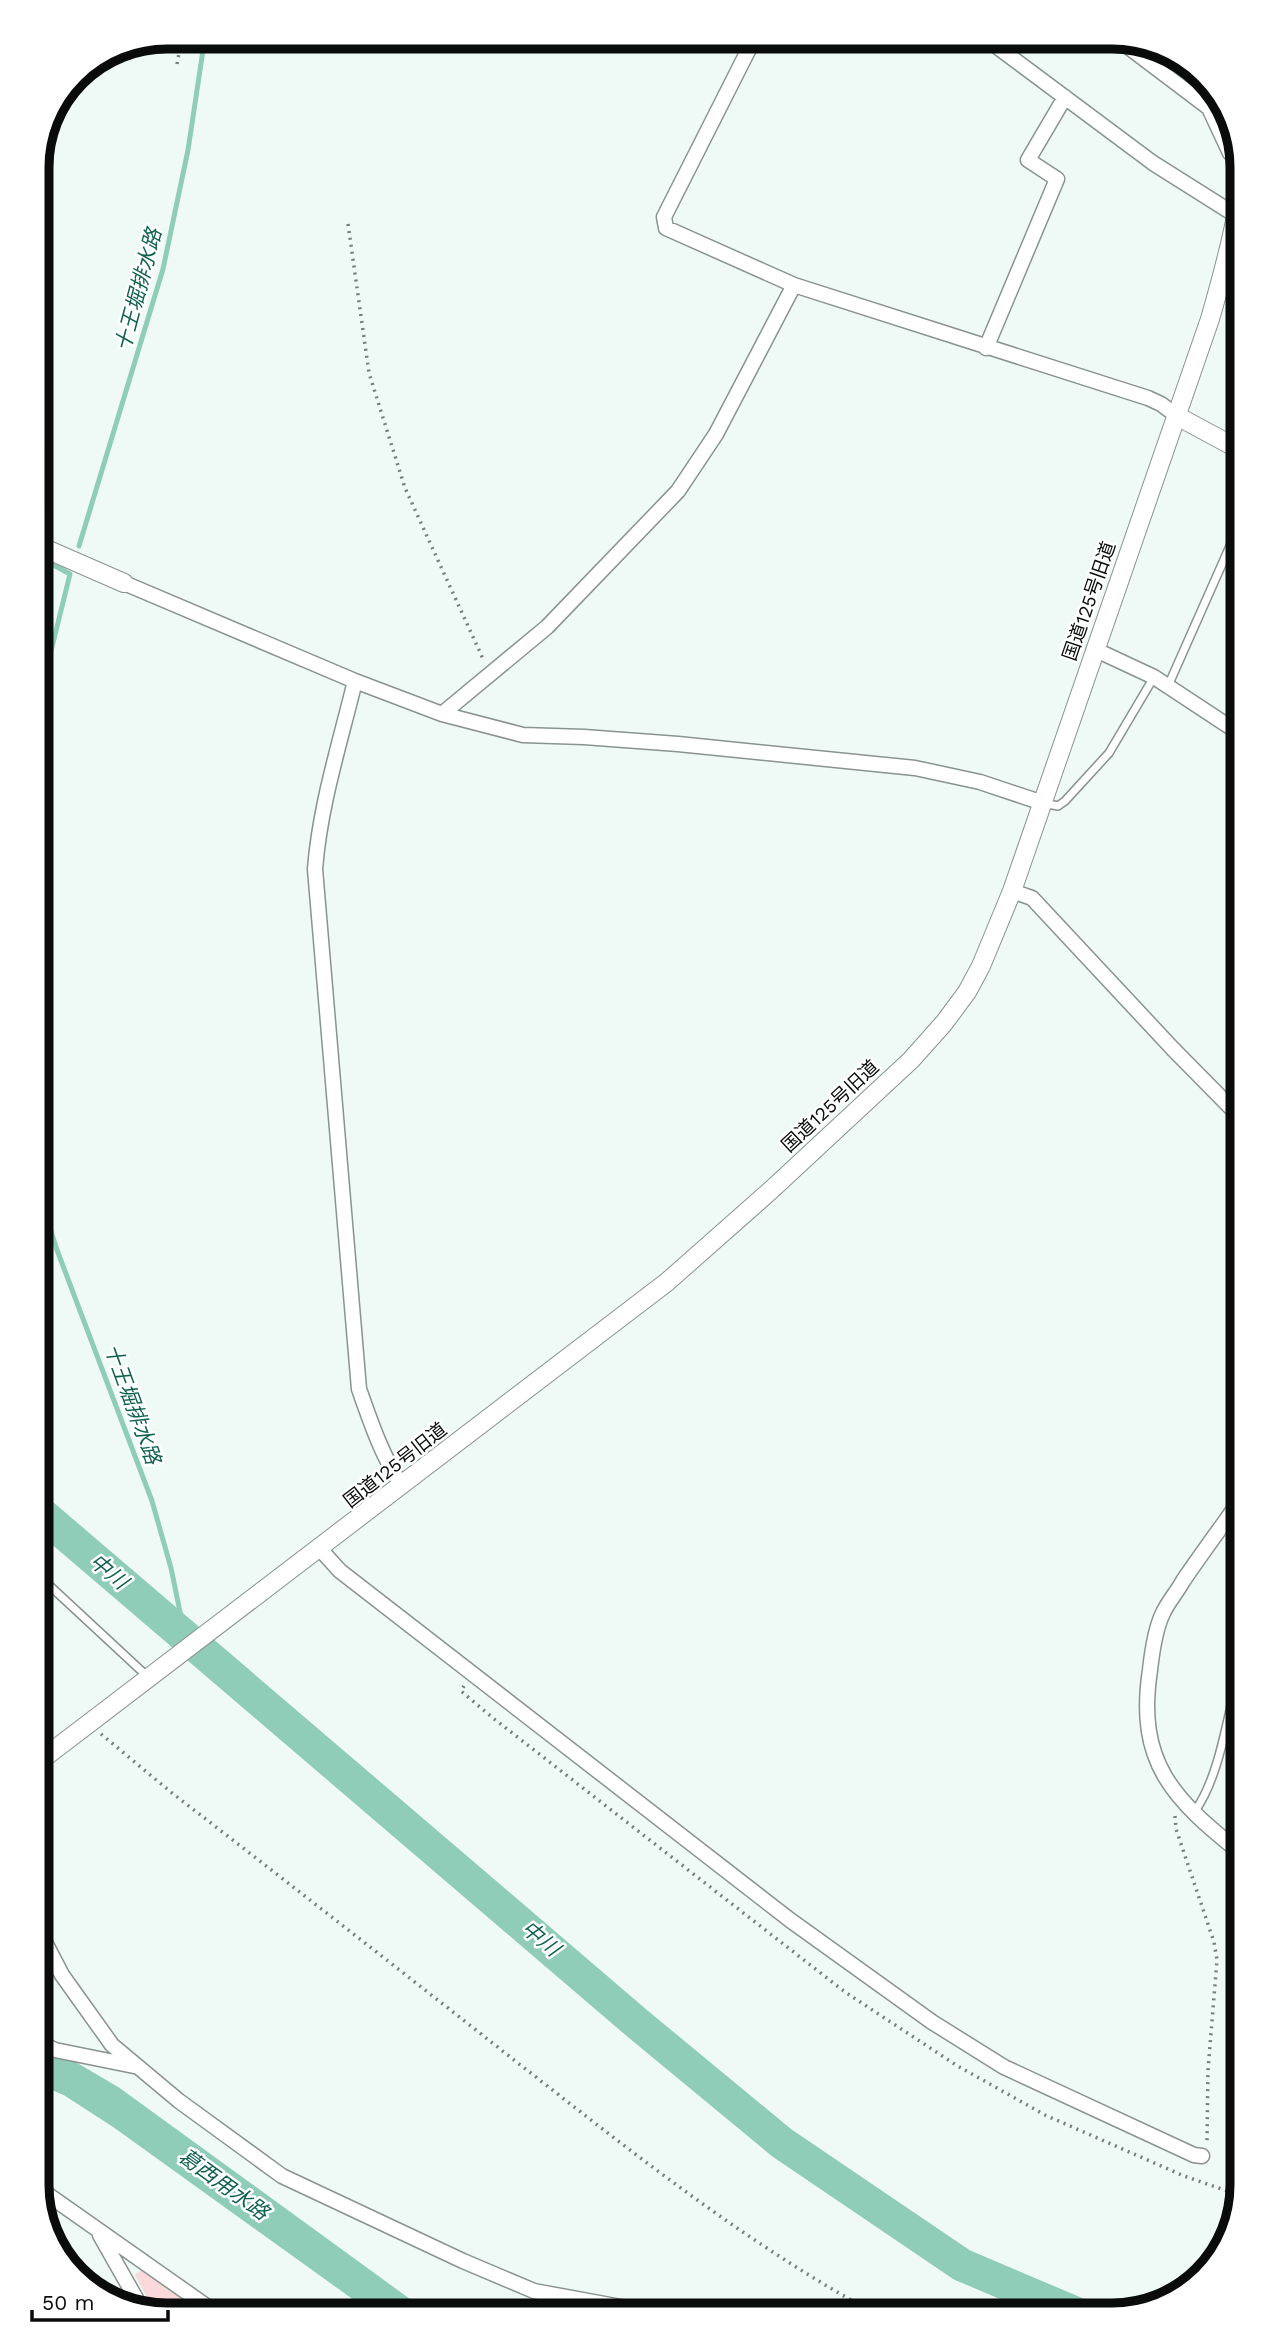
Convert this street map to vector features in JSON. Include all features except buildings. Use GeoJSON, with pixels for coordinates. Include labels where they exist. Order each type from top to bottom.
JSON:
{"type":"FeatureCollection","features":[{"type":"Feature","properties":{"kind":"street"},"geometry":{"type":"LineString","coordinates":[[749,49],[664,217],[666,228],[794,285],[1148,398],[1230,445]]}},
{"type":"Feature","properties":{"kind":"street"},"geometry":{"type":"LineString","coordinates":[[1000,49],[1153,163],[1230,212]]}},
{"type":"Feature","properties":{"kind":"street"},"geometry":{"type":"LineString","coordinates":[[1133,51],[1209,108],[1229,150]]}},
{"type":"Feature","properties":{"kind":"street"},"geometry":{"type":"LineString","coordinates":[[986,348],[1057,179],[1028,160],[1065,97]]}},
{"type":"Feature","properties":{"kind":"street","name":"国道125号旧道"},"geometry":{"type":"LineString","coordinates":[[49,1754],[667,1282],[911,1060],[944,1023],[967,992],[986,956],[1012,891],[1177,416],[1213,306],[1230,242]]}},
{"type":"Feature","properties":{"kind":"street"},"geometry":{"type":"LineString","coordinates":[[442,714],[547,627],[678,491],[716,434],[794,285]]}},
{"type":"Feature","properties":{"kind":"street"},"geometry":{"type":"LineString","coordinates":[[49,550],[355,681],[442,714],[523,735],[651,742],[915,768],[980,782],[1043,803]]}},
{"type":"Feature","properties":{"kind":"street"},"geometry":{"type":"LineString","coordinates":[[1094,649],[1154,677],[1230,727]]}},
{"type":"Feature","properties":{"kind":"street"},"geometry":{"type":"LineString","coordinates":[[355,681],[323,809],[315,869],[359,1389],[373,1430],[402,1486]]}},
{"type":"Feature","properties":{"kind":"street"},"geometry":{"type":"LineString","coordinates":[[1012,891],[1032,898],[1230,1107]]}},
{"type":"Feature","properties":{"kind":"street"},"geometry":{"type":"LineString","coordinates":[[1230,1515],[1162,1614],[1152,1653],[1145,1700],[1147,1730],[1153,1755],[1166,1782],[1230,1844]]}},
{"type":"Feature","properties":{"kind":"street"},"geometry":{"type":"LineString","coordinates":[[320,1549],[340,1571],[868,1978],[1004,2067],[1194,2155],[1202,2156]]}},
{"type":"Feature","properties":{"kind":"street"},"geometry":{"type":"LineString","coordinates":[[49,1950],[62,1975],[111,2045],[178,2101],[282,2176],[463,2261],[534,2291],[599,2303]]}},
{"type":"Feature","properties":{"kind":"street"},"geometry":{"type":"LineString","coordinates":[[49,2047],[138,2067]]}},
{"type":"Feature","properties":{"kind":"street"},"geometry":{"type":"LineString","coordinates":[[50,2196],[202,2303]]}},
{"type":"Feature","properties":{"kind":"street"},"geometry":{"type":"LineString","coordinates":[[97,2230],[136,2299]]}},
{"type":"Feature","properties":{"kind":"lane"},"geometry":{"type":"LineString","coordinates":[[1168,687],[1230,546]]}},
{"type":"Feature","properties":{"kind":"lane"},"geometry":{"type":"LineString","coordinates":[[1043,803],[1058,806],[1065,801],[1109,752],[1154,677]]}},
{"type":"Feature","properties":{"kind":"lane"},"geometry":{"type":"LineString","coordinates":[[49,1584],[153,1674]]}},
{"type":"Feature","properties":{"kind":"lane"},"geometry":{"type":"LineString","coordinates":[[1195,1811],[1201,1803],[1220,1753],[1230,1712]]}},
{"type":"Feature","properties":{"kind":"path"},"geometry":{"type":"LineString","coordinates":[[177,64],[180,49]]}},
{"type":"Feature","properties":{"kind":"path"},"geometry":{"type":"LineString","coordinates":[[348,224],[369,373],[405,488],[491,676]]}},
{"type":"Feature","properties":{"kind":"path"},"geometry":{"type":"LineString","coordinates":[[99,1732],[194,1810],[640,2158],[738,2230],[856,2303]]}},
{"type":"Feature","properties":{"kind":"path"},"geometry":{"type":"LineString","coordinates":[[1181,1797],[1175,1815],[1176,1829],[1214,1942],[1217,1960],[1208,2070],[1206,2151],[1202,2156]]}},
{"type":"Feature","properties":{"kind":"shaded area"},"geometry":{"type":"Polygon","coordinates":[[[141,2270],[188,2303],[149,2301],[135,2275],[141,2270]]]}},
{"type":"Feature","properties":{"kind":"waterway","name":"十王堀排水路"},"geometry":{"type":"LineString","coordinates":[[79,546],[163,269],[188,150],[203,49]]}},
{"type":"Feature","properties":{"kind":"waterway","name":"十王堀排水路"},"geometry":{"type":"LineString","coordinates":[[49,563],[70,574],[49,659]]}},
{"type":"Feature","properties":{"kind":"waterway","name":"十王堀排水路"},"geometry":{"type":"LineString","coordinates":[[49,1225],[152,1501],[171,1568],[185,1636]]}},
{"type":"Feature","properties":{"kind":"waterway","name":"中川"},"geometry":{"type":"LineString","coordinates":[[49,1520],[638,2024],[782,2143],[962,2265],[1052,2303]]}},
{"type":"Feature","properties":{"kind":"waterway","name":"葛西用水路"},"geometry":{"type":"LineString","coordinates":[[49,2068],[111,2102],[387,2303]]}},
{"type":"Feature","properties":{"kind":"waterway"},"geometry":{"type":"LineString","coordinates":[[49,2086],[65,2093],[116,2126],[362,2303]]}}]}
